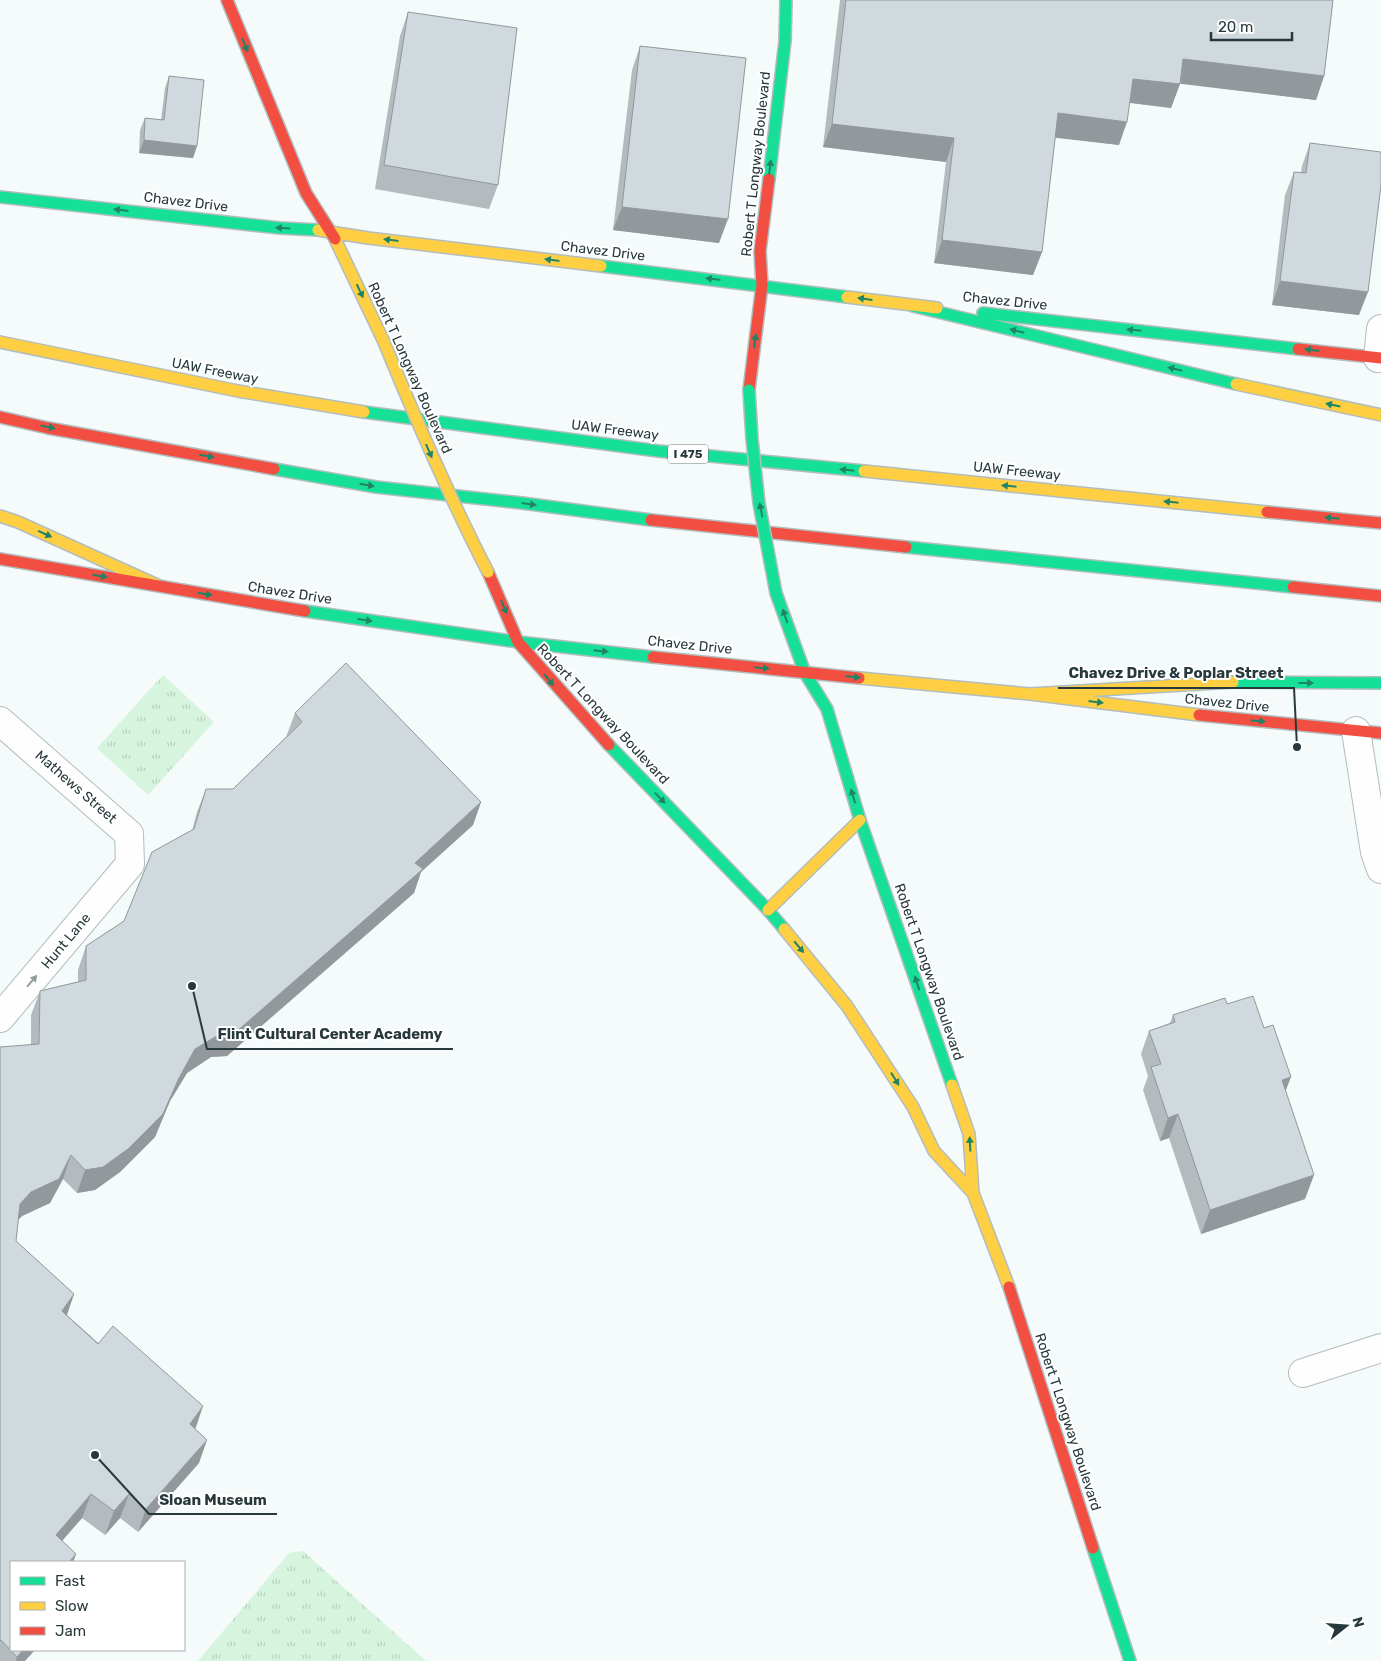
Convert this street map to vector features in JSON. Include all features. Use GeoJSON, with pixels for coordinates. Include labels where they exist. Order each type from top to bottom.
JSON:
{"type":"FeatureCollection","features":[{"type":"Feature","properties":{"kind":"main road","name":"Robert T Longway Boulevard"},"geometry":{"type":"LineString","coordinates":[[227,0],[306,193],[331,231],[384,342],[424,440],[458,515],[503,604],[518,642],[593,729],[768,910],[847,1006],[913,1108],[934,1151],[973,1193]]}},
{"type":"Feature","properties":{"kind":"main road","name":"Robert T Longway Boulevard"},"geometry":{"type":"LineString","coordinates":[[786,0],[785,40],[760,251],[762,285],[749,390],[759,503],[776,593],[804,672],[827,709],[860,820],[970,1134],[973,1193],[1006,1279],[1130,1661]]}},
{"type":"Feature","properties":{"kind":"main road","name":"Chavez Drive"},"geometry":{"type":"LineString","coordinates":[[0,197],[270,227],[331,231],[368,238],[762,285],[913,306],[1380,358]]}},
{"type":"Feature","properties":{"kind":"main road"},"geometry":{"type":"LineString","coordinates":[[913,306],[1241,385],[1381,415]]}},
{"type":"Feature","properties":{"kind":"main road","name":"UAW Freeway"},"geometry":{"type":"LineString","coordinates":[[0,342],[238,391],[328,407],[658,451],[1381,522]]}},
{"type":"Feature","properties":{"kind":"main road"},"geometry":{"type":"LineString","coordinates":[[0,417],[48,428],[376,487],[522,503],[683,524],[1381,596]]}},
{"type":"Feature","properties":{"kind":"main road"},"geometry":{"type":"LineString","coordinates":[[0,516],[18,522],[157,585]]}},
{"type":"Feature","properties":{"kind":"main road","name":"Chavez Drive"},"geometry":{"type":"LineString","coordinates":[[0,559],[346,618],[518,642],[1030,694],[1230,719],[1368,732]]}},
{"type":"Feature","properties":{"kind":"main road"},"geometry":{"type":"LineString","coordinates":[[1030,694],[1237,682],[1381,683]]}},
{"type":"Feature","properties":{"kind":"main road"},"geometry":{"type":"LineString","coordinates":[[768,910],[860,820]]}},
{"type":"Feature","properties":{"kind":"street"},"geometry":{"type":"LineString","coordinates":[[1380,358],[1381,329]]}},
{"type":"Feature","properties":{"kind":"street","name":"Mathews Street"},"geometry":{"type":"LineString","coordinates":[[0,721],[129,834],[130,864]]}},
{"type":"Feature","properties":{"kind":"street"},"geometry":{"type":"LineString","coordinates":[[1368,732],[1375,852],[1381,869]]}},
{"type":"Feature","properties":{"kind":"street","name":"Hunt Lane"},"geometry":{"type":"LineString","coordinates":[[0,1018],[130,864]]}},
{"type":"Feature","properties":{"kind":"street"},"geometry":{"type":"LineString","coordinates":[[1303,1373],[1381,1348]]}},
{"type":"Feature","properties":{"kind":"green space"},"geometry":{"type":"Polygon","coordinates":[[[163,675],[214,722],[148,795],[97,748],[163,675]]]}},
{"type":"Feature","properties":{"kind":"green space"},"geometry":{"type":"Polygon","coordinates":[[[303,1551],[426,1661],[198,1661],[289,1553],[303,1551]]]}},
{"type":"Feature","properties":{"kind":"building"},"geometry":{"type":"Polygon","coordinates":[[[846,0],[1333,0],[1324,76],[1183,59],[1180,84],[1133,79],[1127,122],[1058,113],[1042,252],[942,240],[954,138],[832,124],[846,0]]]}},
{"type":"Feature","properties":{"kind":"building"},"geometry":{"type":"Polygon","coordinates":[[[408,12],[517,28],[498,185],[384,165],[408,12]]]}},
{"type":"Feature","properties":{"kind":"building"},"geometry":{"type":"Polygon","coordinates":[[[640,46],[746,58],[728,219],[622,207],[640,46]]]}},
{"type":"Feature","properties":{"kind":"building"},"geometry":{"type":"Polygon","coordinates":[[[169,76],[204,80],[197,146],[144,140],[145,118],[164,120],[169,76]]]}},
{"type":"Feature","properties":{"kind":"building"},"geometry":{"type":"Polygon","coordinates":[[[1310,143],[1381,152],[1381,185],[1368,292],[1280,281],[1294,172],[1306,173],[1310,143]]]}},
{"type":"Feature","properties":{"kind":"building"},"geometry":{"type":"Polygon","coordinates":[[[346,663],[481,802],[415,863],[423,869],[236,1032],[220,1034],[195,1049],[179,1078],[163,1114],[128,1149],[103,1167],[85,1170],[71,1155],[59,1179],[31,1192],[20,1204],[16,1241],[74,1294],[62,1311],[98,1344],[113,1326],[203,1406],[190,1424],[207,1440],[146,1509],[129,1494],[114,1511],[91,1494],[56,1535],[76,1554],[70,1561],[10,1561],[10,1650],[0,1641],[0,1047],[39,1044],[40,991],[86,980],[86,946],[124,921],[152,852],[194,829],[206,789],[233,789],[302,722],[295,713],[346,663]]]}},
{"type":"Feature","properties":{"kind":"building"},"geometry":{"type":"Polygon","coordinates":[[[1253,996],[1264,1028],[1273,1025],[1291,1077],[1282,1080],[1314,1175],[1210,1210],[1178,1114],[1168,1118],[1151,1067],[1161,1064],[1149,1031],[1175,1022],[1173,1015],[1225,998],[1227,1004],[1253,996]]]}},
{"type":"Feature","properties":{"kind":"building"},"geometry":{"type":"Polygon","coordinates":[[[11,1651],[22,1651],[17,1657],[11,1651]]]}},
{"type":"Feature","properties":{"kind":"traffic: fast"},"geometry":{"type":"LineString","coordinates":[[769,179],[785,41],[786,0]]}},
{"type":"Feature","properties":{"kind":"traffic: fast"},"geometry":{"type":"LineString","coordinates":[[0,197],[280,228],[318,230]]}},
{"type":"Feature","properties":{"kind":"traffic: fast"},"geometry":{"type":"LineString","coordinates":[[601,266],[847,297]]}},
{"type":"Feature","properties":{"kind":"traffic: fast"},"geometry":{"type":"LineString","coordinates":[[913,306],[1236,384]]}},
{"type":"Feature","properties":{"kind":"traffic: fast"},"geometry":{"type":"LineString","coordinates":[[983,313],[1298,349]]}},
{"type":"Feature","properties":{"kind":"traffic: fast"},"geometry":{"type":"LineString","coordinates":[[749,390],[759,503],[776,593]]}},
{"type":"Feature","properties":{"kind":"traffic: fast"},"geometry":{"type":"LineString","coordinates":[[364,412],[658,451],[864,471]]}},
{"type":"Feature","properties":{"kind":"traffic: fast"},"geometry":{"type":"LineString","coordinates":[[274,469],[376,487],[522,503],[651,520]]}},
{"type":"Feature","properties":{"kind":"traffic: fast"},"geometry":{"type":"LineString","coordinates":[[906,547],[1293,587]]}},
{"type":"Feature","properties":{"kind":"traffic: fast"},"geometry":{"type":"LineString","coordinates":[[776,593],[805,673],[827,709],[860,820],[952,1085]]}},
{"type":"Feature","properties":{"kind":"traffic: fast"},"geometry":{"type":"LineString","coordinates":[[305,611],[518,642],[653,657]]}},
{"type":"Feature","properties":{"kind":"traffic: fast"},"geometry":{"type":"LineString","coordinates":[[1233,682],[1381,683]]}},
{"type":"Feature","properties":{"kind":"traffic: fast"},"geometry":{"type":"LineString","coordinates":[[609,745],[768,910],[784,929]]}},
{"type":"Feature","properties":{"kind":"traffic: fast"},"geometry":{"type":"LineString","coordinates":[[1093,1548],[1130,1661]]}},
{"type":"Feature","properties":{"kind":"traffic: slow"},"geometry":{"type":"LineString","coordinates":[[318,230],[368,238],[601,266]]}},
{"type":"Feature","properties":{"kind":"traffic: slow"},"geometry":{"type":"LineString","coordinates":[[335,239],[384,342]]}},
{"type":"Feature","properties":{"kind":"traffic: slow"},"geometry":{"type":"LineString","coordinates":[[847,297],[937,308]]}},
{"type":"Feature","properties":{"kind":"traffic: slow"},"geometry":{"type":"LineString","coordinates":[[0,342],[238,391],[364,412]]}},
{"type":"Feature","properties":{"kind":"traffic: slow"},"geometry":{"type":"LineString","coordinates":[[384,342],[433,458],[488,572]]}},
{"type":"Feature","properties":{"kind":"traffic: slow"},"geometry":{"type":"LineString","coordinates":[[1236,384],[1381,415]]}},
{"type":"Feature","properties":{"kind":"traffic: slow"},"geometry":{"type":"LineString","coordinates":[[864,471],[1267,512]]}},
{"type":"Feature","properties":{"kind":"traffic: slow"},"geometry":{"type":"LineString","coordinates":[[0,516],[18,522],[157,585]]}},
{"type":"Feature","properties":{"kind":"traffic: slow"},"geometry":{"type":"LineString","coordinates":[[859,678],[1030,694],[1199,715]]}},
{"type":"Feature","properties":{"kind":"traffic: slow"},"geometry":{"type":"LineString","coordinates":[[1030,694],[1233,682]]}},
{"type":"Feature","properties":{"kind":"traffic: slow"},"geometry":{"type":"LineString","coordinates":[[768,910],[860,820]]}},
{"type":"Feature","properties":{"kind":"traffic: slow"},"geometry":{"type":"LineString","coordinates":[[784,929],[847,1006],[913,1107],[934,1151],[973,1193]]}},
{"type":"Feature","properties":{"kind":"traffic: slow"},"geometry":{"type":"LineString","coordinates":[[952,1085],[969,1134],[973,1193],[1009,1287]]}},
{"type":"Feature","properties":{"kind":"traffic: jam"},"geometry":{"type":"LineString","coordinates":[[227,0],[306,193],[335,239]]}},
{"type":"Feature","properties":{"kind":"traffic: jam"},"geometry":{"type":"LineString","coordinates":[[749,390],[762,285],[760,251],[769,179]]}},
{"type":"Feature","properties":{"kind":"traffic: jam"},"geometry":{"type":"LineString","coordinates":[[1298,349],[1381,358]]}},
{"type":"Feature","properties":{"kind":"traffic: jam"},"geometry":{"type":"LineString","coordinates":[[0,417],[48,428],[274,469]]}},
{"type":"Feature","properties":{"kind":"traffic: jam"},"geometry":{"type":"LineString","coordinates":[[1267,512],[1381,523]]}},
{"type":"Feature","properties":{"kind":"traffic: jam"},"geometry":{"type":"LineString","coordinates":[[651,520],[906,547]]}},
{"type":"Feature","properties":{"kind":"traffic: jam"},"geometry":{"type":"LineString","coordinates":[[0,559],[305,611]]}},
{"type":"Feature","properties":{"kind":"traffic: jam"},"geometry":{"type":"LineString","coordinates":[[488,572],[518,642],[609,745]]}},
{"type":"Feature","properties":{"kind":"traffic: jam"},"geometry":{"type":"LineString","coordinates":[[1293,587],[1381,596]]}},
{"type":"Feature","properties":{"kind":"traffic: jam"},"geometry":{"type":"LineString","coordinates":[[653,657],[859,678]]}},
{"type":"Feature","properties":{"kind":"traffic: jam"},"geometry":{"type":"LineString","coordinates":[[1199,715],[1381,733]]}},
{"type":"Feature","properties":{"kind":"traffic: jam"},"geometry":{"type":"LineString","coordinates":[[1009,1287],[1093,1548]]}},
{"type":"Feature","properties":{"kind":"place","name":"Chavez Drive & Poplar Street"},"geometry":{"type":"Point","coordinates":[1297,747]}},
{"type":"Feature","properties":{"kind":"place","name":"Flint Cultural Center Academy"},"geometry":{"type":"Point","coordinates":[192,986]}},
{"type":"Feature","properties":{"kind":"place","name":"Sloan Museum"},"geometry":{"type":"Point","coordinates":[95,1455]}}]}
